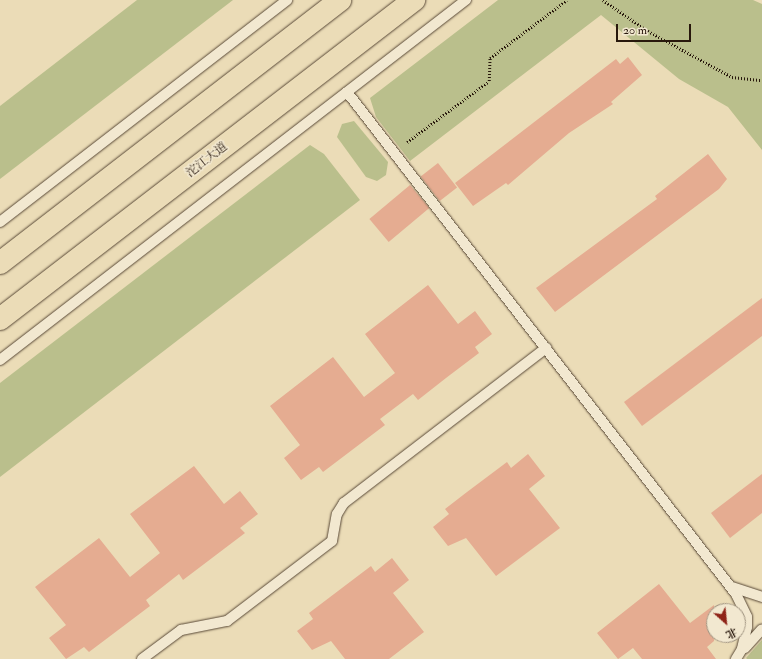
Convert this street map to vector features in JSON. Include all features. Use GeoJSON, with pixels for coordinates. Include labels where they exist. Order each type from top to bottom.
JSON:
{"type":"FeatureCollection","features":[{"type":"Feature","properties":{"kind":"highway"},"geometry":{"type":"LineString","coordinates":[[0,263],[340,0]]}},
{"type":"Feature","properties":{"kind":"highway","name":"沱江大道"},"geometry":{"type":"LineString","coordinates":[[0,319],[414,0]]}},
{"type":"Feature","properties":{"kind":"lane"},"geometry":{"type":"LineString","coordinates":[[0,222],[287,0]]}},
{"type":"Feature","properties":{"kind":"lane"},"geometry":{"type":"LineString","coordinates":[[0,360],[466,0]]}},
{"type":"Feature","properties":{"kind":"lane"},"geometry":{"type":"LineString","coordinates":[[347,92],[726,580],[747,617],[746,638],[736,659],[762,629]]}},
{"type":"Feature","properties":{"kind":"lane"},"geometry":{"type":"LineString","coordinates":[[142,659],[181,630],[227,621],[332,541],[338,514],[344,503],[546,348]]}},
{"type":"Feature","properties":{"kind":"lane"},"geometry":{"type":"LineString","coordinates":[[726,580],[740,591],[762,597]]}},
{"type":"Feature","properties":{"kind":"path"},"geometry":{"type":"LineString","coordinates":[[393,152],[489,81],[490,58],[567,0]]}},
{"type":"Feature","properties":{"kind":"path"},"geometry":{"type":"LineString","coordinates":[[603,0],[648,31],[732,77],[762,80]]}},
{"type":"Feature","properties":{"kind":"green space"},"geometry":{"type":"Polygon","coordinates":[[[137,0],[233,0],[0,179],[0,106],[137,0]]]}},
{"type":"Feature","properties":{"kind":"green space"},"geometry":{"type":"Polygon","coordinates":[[[498,0],[753,0],[762,4],[762,150],[728,107],[679,79],[601,15],[410,161],[376,117],[370,98],[498,0]]]}},
{"type":"Feature","properties":{"kind":"green space"},"geometry":{"type":"Polygon","coordinates":[[[354,121],[388,162],[386,175],[377,181],[366,177],[337,137],[342,124],[354,121]]]}},
{"type":"Feature","properties":{"kind":"green space"},"geometry":{"type":"Polygon","coordinates":[[[310,145],[324,154],[360,200],[0,477],[0,383],[310,145]]]}},
{"type":"Feature","properties":{"kind":"green space"},"geometry":{"type":"Polygon","coordinates":[[[762,640],[762,659],[747,659],[746,658],[762,640]]]}},
{"type":"Feature","properties":{"kind":"building"},"geometry":{"type":"Polygon","coordinates":[[[628,57],[642,75],[611,102],[613,104],[569,133],[508,185],[506,183],[473,206],[455,183],[616,59],[620,64],[628,57]]]}},
{"type":"Feature","properties":{"kind":"building"},"geometry":{"type":"Polygon","coordinates":[[[708,154],[727,179],[719,189],[555,312],[536,288],[657,199],[655,196],[708,154]]]}},
{"type":"Feature","properties":{"kind":"building"},"geometry":{"type":"Polygon","coordinates":[[[438,163],[457,187],[440,201],[421,177],[438,163]]]}},
{"type":"Feature","properties":{"kind":"building"},"geometry":{"type":"Polygon","coordinates":[[[410,185],[429,208],[389,242],[369,219],[410,185]]]}},
{"type":"Feature","properties":{"kind":"building"},"geometry":{"type":"Polygon","coordinates":[[[428,285],[458,324],[475,311],[492,334],[475,347],[479,353],[418,400],[413,394],[380,419],[385,425],[323,472],[319,467],[301,480],[284,458],[300,445],[270,406],[333,357],[364,397],[395,373],[365,334],[428,285]]]}},
{"type":"Feature","properties":{"kind":"building"},"geometry":{"type":"Polygon","coordinates":[[[762,298],[762,336],[642,426],[624,402],[762,298]]]}},
{"type":"Feature","properties":{"kind":"building"},"geometry":{"type":"Polygon","coordinates":[[[528,454],[545,476],[529,489],[560,528],[496,576],[466,538],[448,546],[433,527],[449,514],[445,509],[467,492],[507,462],[511,468],[528,454]]]}},
{"type":"Feature","properties":{"kind":"building"},"geometry":{"type":"Polygon","coordinates":[[[194,466],[224,504],[240,491],[258,514],[240,528],[245,533],[183,580],[179,574],[146,600],[150,606],[89,652],[84,647],[66,659],[49,638],[66,625],[35,587],[99,538],[130,577],[160,553],[130,514],[194,466]]]}},
{"type":"Feature","properties":{"kind":"building"},"geometry":{"type":"Polygon","coordinates":[[[762,474],[762,513],[730,538],[711,513],[762,474]]]}},
{"type":"Feature","properties":{"kind":"building"},"geometry":{"type":"Polygon","coordinates":[[[392,558],[409,580],[393,593],[424,632],[389,659],[345,659],[331,641],[312,650],[297,631],[313,619],[309,613],[371,566],[375,572],[392,558]]]}},
{"type":"Feature","properties":{"kind":"building"},"geometry":{"type":"Polygon","coordinates":[[[659,584],[690,623],[706,611],[706,643],[712,643],[707,647],[716,659],[642,659],[633,648],[618,659],[597,633],[659,584]]]}}]}
